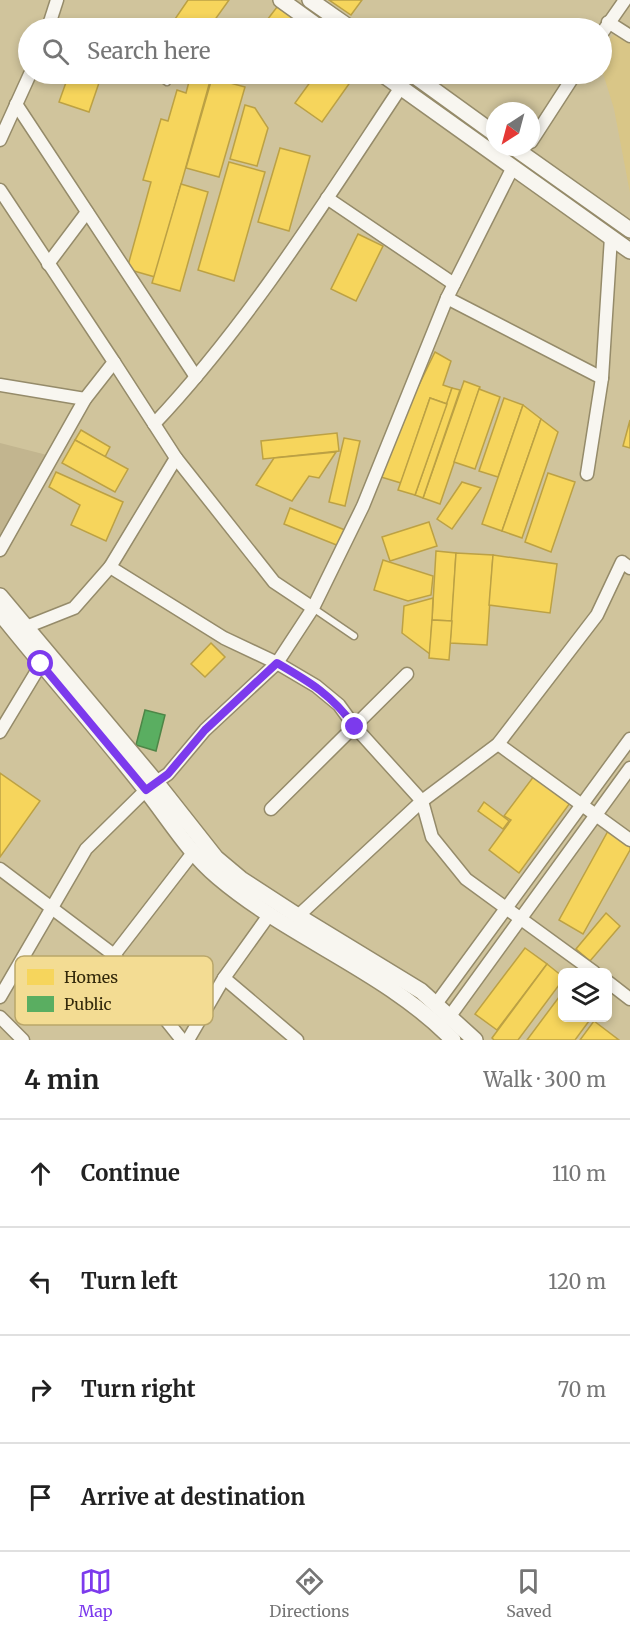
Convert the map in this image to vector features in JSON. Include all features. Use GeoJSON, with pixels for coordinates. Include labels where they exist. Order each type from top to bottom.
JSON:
{"type":"FeatureCollection","features":[{"type":"Feature","properties":{"kind":"street"},"geometry":{"type":"LineString","coordinates":[[52,18],[57,0]]}},
{"type":"Feature","properties":{"kind":"street"},"geometry":{"type":"LineString","coordinates":[[281,0],[306,18]]}},
{"type":"Feature","properties":{"kind":"street"},"geometry":{"type":"LineString","coordinates":[[310,0],[336,18]]}},
{"type":"Feature","properties":{"kind":"street"},"geometry":{"type":"LineString","coordinates":[[612,18],[625,0]]}},
{"type":"Feature","properties":{"kind":"street"},"geometry":{"type":"LineString","coordinates":[[612,30],[630,36]]}},
{"type":"Feature","properties":{"kind":"street"},"geometry":{"type":"LineString","coordinates":[[0,140],[25,84]]}},
{"type":"Feature","properties":{"kind":"street"},"geometry":{"type":"LineString","coordinates":[[397,84],[512,169],[630,251]]}},
{"type":"Feature","properties":{"kind":"street"},"geometry":{"type":"LineString","coordinates":[[426,84],[486,127]]}},
{"type":"Feature","properties":{"kind":"street"},"geometry":{"type":"LineString","coordinates":[[540,124],[568,84]]}},
{"type":"Feature","properties":{"kind":"street"},"geometry":{"type":"LineString","coordinates":[[154,424],[196,377],[285,261],[401,87]]}},
{"type":"Feature","properties":{"kind":"street"},"geometry":{"type":"LineString","coordinates":[[16,104],[196,377]]}},
{"type":"Feature","properties":{"kind":"street"},"geometry":{"type":"LineString","coordinates":[[24,956],[86,849],[151,786],[168,774],[205,730],[277,663],[313,608],[363,506],[447,298],[519,156]]}},
{"type":"Feature","properties":{"kind":"street"},"geometry":{"type":"LineString","coordinates":[[535,156],[630,230]]}},
{"type":"Feature","properties":{"kind":"street"},"geometry":{"type":"LineString","coordinates":[[0,190],[176,458],[274,582],[313,608]]}},
{"type":"Feature","properties":{"kind":"street"},"geometry":{"type":"LineString","coordinates":[[327,198],[454,284]]}},
{"type":"Feature","properties":{"kind":"street"},"geometry":{"type":"LineString","coordinates":[[48,264],[87,212]]}},
{"type":"Feature","properties":{"kind":"street"},"geometry":{"type":"LineString","coordinates":[[587,474],[602,378],[611,237]]}},
{"type":"Feature","properties":{"kind":"street"},"geometry":{"type":"LineString","coordinates":[[447,298],[602,378]]}},
{"type":"Feature","properties":{"kind":"street"},"geometry":{"type":"LineString","coordinates":[[0,550],[84,399],[114,362]]}},
{"type":"Feature","properties":{"kind":"street"},"geometry":{"type":"LineString","coordinates":[[0,385],[84,399]]}},
{"type":"Feature","properties":{"kind":"street"},"geometry":{"type":"LineString","coordinates":[[26,627],[74,608],[110,567],[176,458]]}},
{"type":"Feature","properties":{"kind":"street"},"geometry":{"type":"LineString","coordinates":[[298,916],[422,801],[498,744],[597,615],[622,562],[630,568]]}},
{"type":"Feature","properties":{"kind":"street"},"geometry":{"type":"LineString","coordinates":[[110,567],[224,638],[277,663],[324,692],[339,705],[355,727],[422,801],[432,837],[466,879],[588,968]]}},
{"type":"Feature","properties":{"kind":"street"},"geometry":{"type":"LineString","coordinates":[[0,596],[151,786],[192,854],[269,915],[406,997],[453,1040]]}},
{"type":"Feature","properties":{"kind":"street"},"geometry":{"type":"LineString","coordinates":[[0,614],[41,664],[216,858],[241,879],[391,972],[436,1004],[475,1040]]}},
{"type":"Feature","properties":{"kind":"street"},"geometry":{"type":"LineString","coordinates":[[1,728],[41,664]]}},
{"type":"Feature","properties":{"kind":"street"},"geometry":{"type":"LineString","coordinates":[[271,809],[407,674]]}},
{"type":"Feature","properties":{"kind":"street"},"geometry":{"type":"LineString","coordinates":[[436,1004],[630,739]]}},
{"type":"Feature","properties":{"kind":"street"},"geometry":{"type":"LineString","coordinates":[[498,744],[630,840]]}},
{"type":"Feature","properties":{"kind":"street"},"geometry":{"type":"LineString","coordinates":[[450,1016],[630,768]]}},
{"type":"Feature","properties":{"kind":"street"},"geometry":{"type":"LineString","coordinates":[[0,869],[114,955],[192,854]]}},
{"type":"Feature","properties":{"kind":"street"},"geometry":{"type":"LineString","coordinates":[[213,997],[269,915]]}},
{"type":"Feature","properties":{"kind":"street"},"geometry":{"type":"LineString","coordinates":[[0,998],[15,971]]}},
{"type":"Feature","properties":{"kind":"street"},"geometry":{"type":"LineString","coordinates":[[224,978],[297,1040]]}},
{"type":"Feature","properties":{"kind":"street"},"geometry":{"type":"LineString","coordinates":[[612,985],[630,999]]}},
{"type":"Feature","properties":{"kind":"street"},"geometry":{"type":"LineString","coordinates":[[0,1017],[23,1040]]}},
{"type":"Feature","properties":{"kind":"street"},"geometry":{"type":"LineString","coordinates":[[170,1025],[182,1040]]}},
{"type":"Feature","properties":{"kind":"street"},"geometry":{"type":"LineString","coordinates":[[188,1040],[197,1025]]}},
{"type":"Feature","properties":{"kind":"lane"},"geometry":{"type":"LineString","coordinates":[[313,608],[354,636]]}},
{"type":"Feature","properties":{"kind":"shaded area"},"geometry":{"type":"Polygon","coordinates":[[[618,33],[630,40],[630,193],[614,109],[606,84],[612,84],[612,36],[618,33]]]}},
{"type":"Feature","properties":{"kind":"shaded area"},"geometry":{"type":"Polygon","coordinates":[[[0,443],[47,455],[0,536],[0,443]]]}},
{"type":"Feature","properties":{"kind":"building: Homes"},"geometry":{"type":"Polygon","coordinates":[[[188,0],[229,0],[216,18],[176,18],[188,0]]]}},
{"type":"Feature","properties":{"kind":"building: Homes"},"geometry":{"type":"Polygon","coordinates":[[[329,0],[362,0],[351,15],[329,0]]]}},
{"type":"Feature","properties":{"kind":"building: Homes"},"geometry":{"type":"Polygon","coordinates":[[[277,7],[292,17],[291,18],[269,18],[277,7]]]}},
{"type":"Feature","properties":{"kind":"building: Homes"},"geometry":{"type":"Polygon","coordinates":[[[65,84],[99,84],[89,112],[59,102],[65,84]]]}},
{"type":"Feature","properties":{"kind":"building: Homes"},"geometry":{"type":"Polygon","coordinates":[[[188,84],[209,84],[155,277],[127,269],[151,182],[143,180],[161,119],[168,121],[177,90],[186,93],[188,84]]]}},
{"type":"Feature","properties":{"kind":"building: Homes"},"geometry":{"type":"Polygon","coordinates":[[[210,84],[234,84],[245,87],[219,177],[186,168],[210,84]]]}},
{"type":"Feature","properties":{"kind":"building: Homes"},"geometry":{"type":"Polygon","coordinates":[[[309,84],[349,84],[322,122],[295,103],[309,84]]]}},
{"type":"Feature","properties":{"kind":"building: Homes"},"geometry":{"type":"Polygon","coordinates":[[[245,105],[255,108],[268,128],[257,166],[230,159],[245,105]]]}},
{"type":"Feature","properties":{"kind":"building: Homes"},"geometry":{"type":"Polygon","coordinates":[[[280,148],[310,156],[289,231],[258,222],[280,148]]]}},
{"type":"Feature","properties":{"kind":"building: Homes"},"geometry":{"type":"Polygon","coordinates":[[[229,162],[265,172],[234,281],[198,270],[229,162]]]}},
{"type":"Feature","properties":{"kind":"building: Homes"},"geometry":{"type":"Polygon","coordinates":[[[181,184],[208,192],[180,291],[152,283],[181,184]]]}},
{"type":"Feature","properties":{"kind":"building: Homes"},"geometry":{"type":"Polygon","coordinates":[[[358,234],[383,246],[356,301],[331,289],[358,234]]]}},
{"type":"Feature","properties":{"kind":"building: Homes"},"geometry":{"type":"Polygon","coordinates":[[[435,352],[451,361],[443,385],[452,388],[447,404],[430,398],[401,483],[381,477],[396,432],[435,352]]]}},
{"type":"Feature","properties":{"kind":"building: Homes"},"geometry":{"type":"Polygon","coordinates":[[[464,381],[480,387],[440,504],[423,498],[464,381]]]}},
{"type":"Feature","properties":{"kind":"building: Homes"},"geometry":{"type":"Polygon","coordinates":[[[452,388],[460,390],[423,498],[415,495],[452,388]]]}},
{"type":"Feature","properties":{"kind":"building: Homes"},"geometry":{"type":"Polygon","coordinates":[[[479,389],[500,397],[475,469],[454,462],[479,389]]]}},
{"type":"Feature","properties":{"kind":"building: Homes"},"geometry":{"type":"Polygon","coordinates":[[[430,398],[447,404],[415,495],[398,490],[430,398]]]}},
{"type":"Feature","properties":{"kind":"building: Homes"},"geometry":{"type":"Polygon","coordinates":[[[504,398],[523,405],[498,477],[479,471],[504,398]]]}},
{"type":"Feature","properties":{"kind":"building: Homes"},"geometry":{"type":"Polygon","coordinates":[[[523,405],[541,419],[502,531],[482,524],[523,405]]]}},
{"type":"Feature","properties":{"kind":"building: Homes"},"geometry":{"type":"Polygon","coordinates":[[[541,419],[558,432],[522,538],[502,531],[541,419]]]}},
{"type":"Feature","properties":{"kind":"building: Homes"},"geometry":{"type":"Polygon","coordinates":[[[630,420],[630,448],[623,446],[630,420]]]}},
{"type":"Feature","properties":{"kind":"building: Homes"},"geometry":{"type":"Polygon","coordinates":[[[81,430],[110,447],[105,457],[75,440],[81,430]]]}},
{"type":"Feature","properties":{"kind":"building: Homes"},"geometry":{"type":"Polygon","coordinates":[[[337,433],[339,451],[263,459],[261,441],[337,433]]]}},
{"type":"Feature","properties":{"kind":"building: Homes"},"geometry":{"type":"Polygon","coordinates":[[[344,438],[360,441],[345,506],[329,502],[344,438]]]}},
{"type":"Feature","properties":{"kind":"building: Homes"},"geometry":{"type":"Polygon","coordinates":[[[75,440],[128,469],[115,492],[62,463],[75,440]]]}},
{"type":"Feature","properties":{"kind":"building: Homes"},"geometry":{"type":"Polygon","coordinates":[[[336,452],[319,478],[309,476],[292,501],[256,485],[274,458],[336,452]]]}},
{"type":"Feature","properties":{"kind":"building: Homes"},"geometry":{"type":"Polygon","coordinates":[[[56,472],[123,502],[106,541],[71,525],[80,505],[49,487],[56,472]]]}},
{"type":"Feature","properties":{"kind":"building: Homes"},"geometry":{"type":"Polygon","coordinates":[[[548,473],[575,482],[551,552],[525,542],[548,473]]]}},
{"type":"Feature","properties":{"kind":"building: Homes"},"geometry":{"type":"Polygon","coordinates":[[[462,482],[481,488],[452,529],[437,519],[462,482]]]}},
{"type":"Feature","properties":{"kind":"building: Homes"},"geometry":{"type":"Polygon","coordinates":[[[290,508],[345,530],[339,546],[284,524],[290,508]]]}},
{"type":"Feature","properties":{"kind":"building: Homes"},"geometry":{"type":"Polygon","coordinates":[[[429,522],[437,546],[390,561],[382,537],[429,522]]]}},
{"type":"Feature","properties":{"kind":"building: Homes"},"geometry":{"type":"Polygon","coordinates":[[[436,551],[456,553],[452,621],[432,620],[436,551]]]}},
{"type":"Feature","properties":{"kind":"building: Homes"},"geometry":{"type":"Polygon","coordinates":[[[456,553],[493,555],[487,645],[450,643],[456,553]]]}},
{"type":"Feature","properties":{"kind":"building: Homes"},"geometry":{"type":"Polygon","coordinates":[[[493,555],[557,564],[550,613],[489,605],[493,555]]]}},
{"type":"Feature","properties":{"kind":"building: Homes"},"geometry":{"type":"Polygon","coordinates":[[[383,560],[433,576],[431,595],[408,601],[374,590],[383,560]]]}},
{"type":"Feature","properties":{"kind":"building: Homes"},"geometry":{"type":"Polygon","coordinates":[[[433,598],[430,654],[402,633],[404,606],[433,598]]]}},
{"type":"Feature","properties":{"kind":"building: Homes"},"geometry":{"type":"Polygon","coordinates":[[[432,620],[452,621],[449,660],[429,658],[432,620]]]}},
{"type":"Feature","properties":{"kind":"building: Homes"},"geometry":{"type":"Polygon","coordinates":[[[211,643],[225,657],[205,677],[191,664],[211,643]]]}},
{"type":"Feature","properties":{"kind":"building: Homes"},"geometry":{"type":"Polygon","coordinates":[[[0,773],[40,801],[0,857],[0,773]]]}},
{"type":"Feature","properties":{"kind":"building: Homes"},"geometry":{"type":"Polygon","coordinates":[[[534,776],[570,803],[519,873],[489,850],[511,820],[504,816],[534,776]]]}},
{"type":"Feature","properties":{"kind":"building: Homes"},"geometry":{"type":"Polygon","coordinates":[[[484,802],[509,821],[503,829],[478,811],[484,802]]]}},
{"type":"Feature","properties":{"kind":"building: Homes"},"geometry":{"type":"Polygon","coordinates":[[[608,831],[630,844],[630,850],[583,934],[559,920],[608,831]]]}},
{"type":"Feature","properties":{"kind":"building: Homes"},"geometry":{"type":"Polygon","coordinates":[[[606,913],[620,926],[590,961],[576,949],[606,913]]]}},
{"type":"Feature","properties":{"kind":"building: Homes"},"geometry":{"type":"Polygon","coordinates":[[[525,948],[547,964],[497,1030],[475,1014],[525,948]]]}},
{"type":"Feature","properties":{"kind":"building: Homes"},"geometry":{"type":"Polygon","coordinates":[[[547,964],[558,973],[558,986],[518,1040],[494,1040],[492,1038],[547,964]]]}},
{"type":"Feature","properties":{"kind":"building: Homes"},"geometry":{"type":"Polygon","coordinates":[[[558,998],[558,1022],[588,1022],[575,1040],[527,1040],[558,998]]]}},
{"type":"Feature","properties":{"kind":"building: Homes"},"geometry":{"type":"Polygon","coordinates":[[[595,1022],[619,1040],[580,1040],[595,1022]]]}},
{"type":"Feature","properties":{"kind":"building: Public"},"geometry":{"type":"Polygon","coordinates":[[[145,710],[165,715],[156,751],[136,745],[145,710]]]}},
{"type":"Feature","properties":{"kind":"route"},"geometry":{"type":"LineString","coordinates":[[41,664],[146,790],[168,774],[205,730],[277,663],[316,686],[339,705],[355,727]]}}]}
